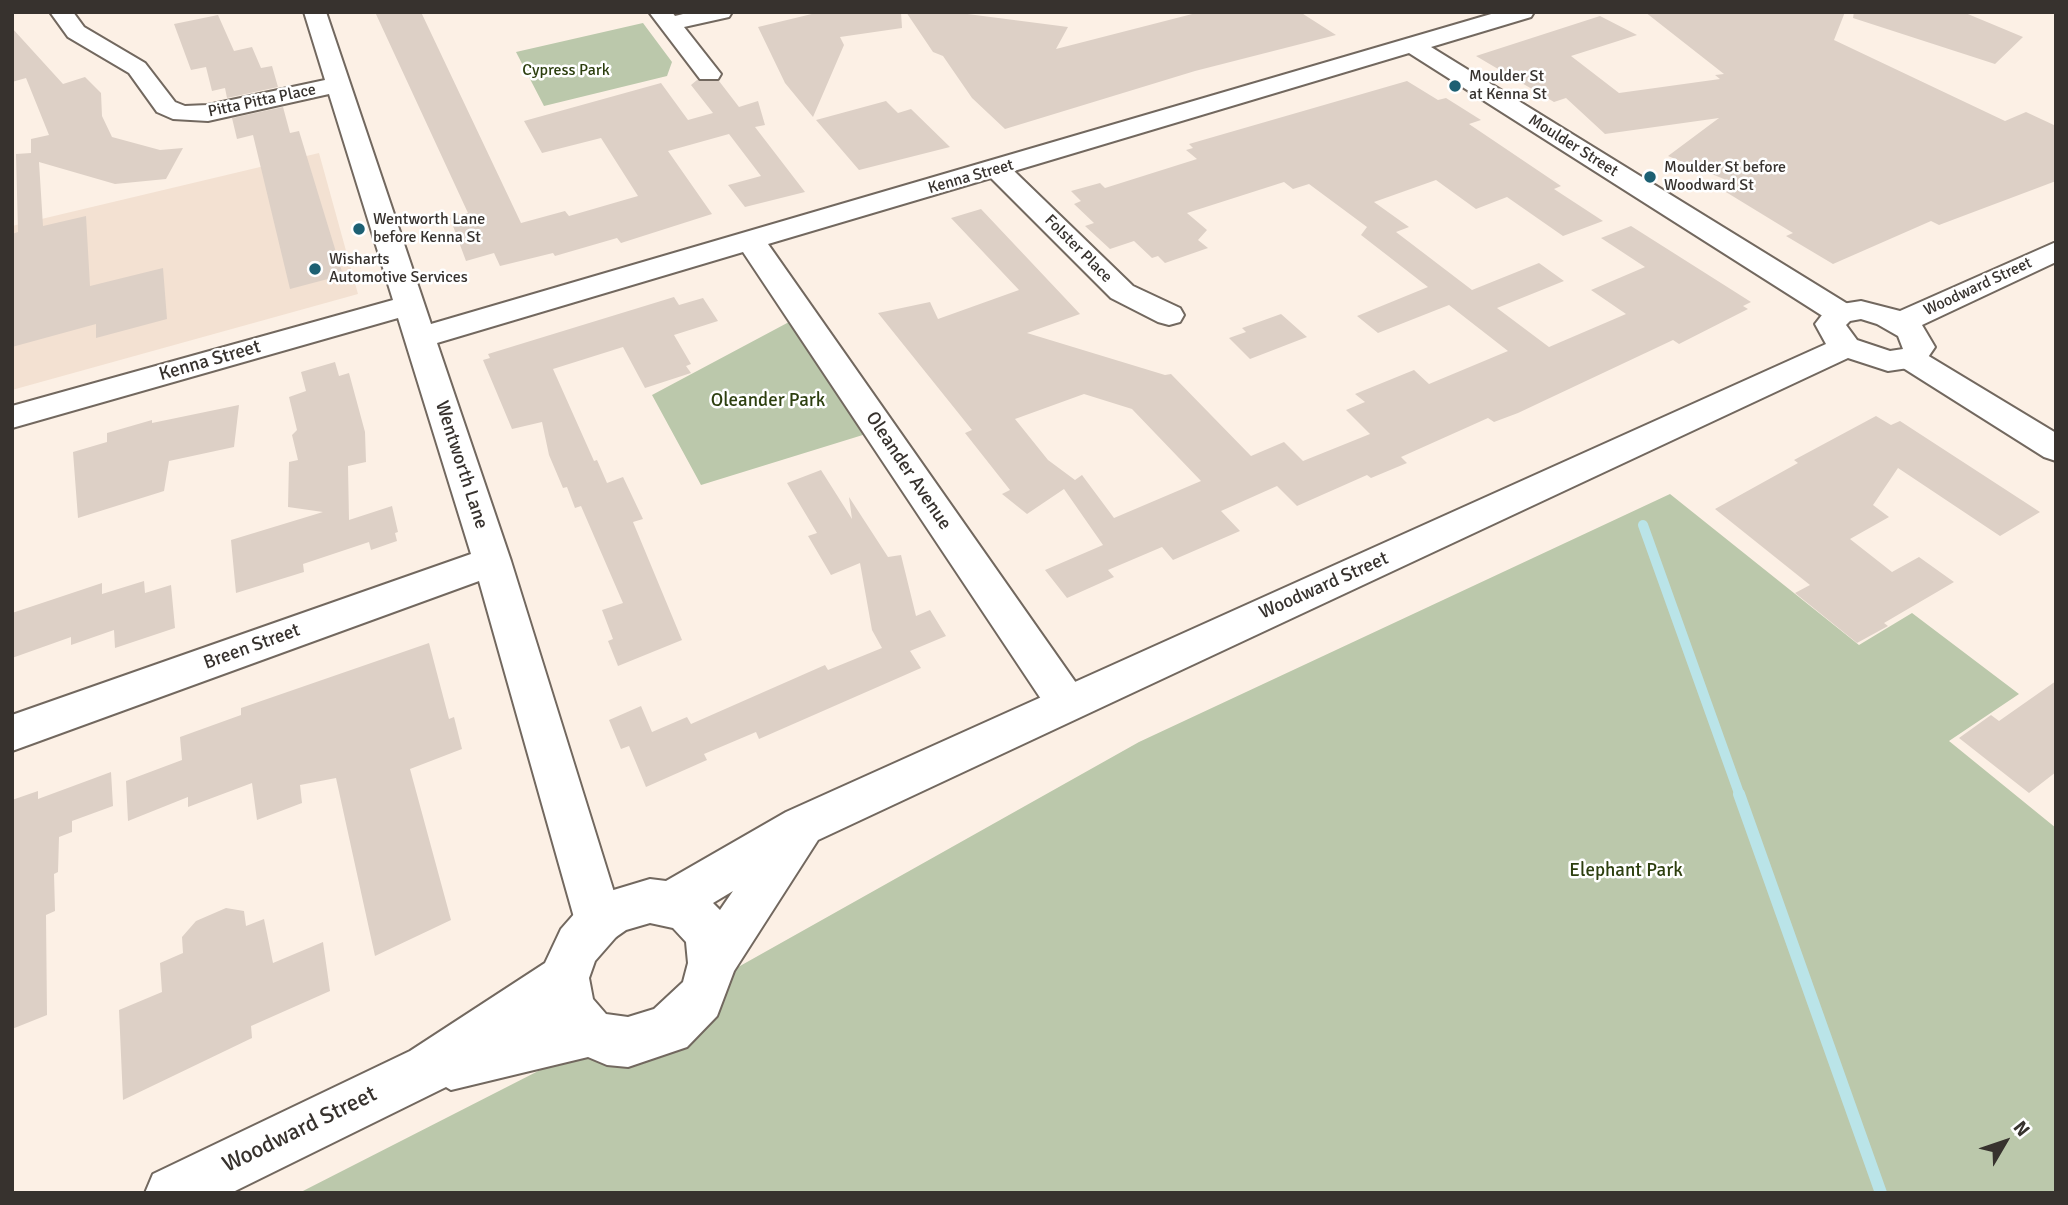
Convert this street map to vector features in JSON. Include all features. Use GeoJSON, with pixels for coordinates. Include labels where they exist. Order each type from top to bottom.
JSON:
{"type":"FeatureCollection","features":[{"type":"Feature","properties":{"kind":"street","name":"Pitta Pitta Place"},"geometry":{"type":"LineString","coordinates":[[61,12],[76,32],[137,68],[154,87],[166,107],[182,114],[208,113],[337,85]]}},
{"type":"Feature","properties":{"kind":"street","name":"Wentworth Lane"},"geometry":{"type":"LineString","coordinates":[[315,12],[492,561],[599,921]]}},
{"type":"Feature","properties":{"kind":"street"},"geometry":{"type":"LineString","coordinates":[[665,18],[721,12]]}},
{"type":"Feature","properties":{"kind":"street","name":"Kenna Street"},"geometry":{"type":"LineString","coordinates":[[12,417],[750,240],[1523,12]]}},
{"type":"Feature","properties":{"kind":"street"},"geometry":{"type":"LineString","coordinates":[[665,18],[709,74]]}},
{"type":"Feature","properties":{"kind":"street","name":"Moulder Street"},"geometry":{"type":"LineString","coordinates":[[1414,46],[1843,330],[1873,359],[1911,359]]}},
{"type":"Feature","properties":{"kind":"street","name":"Folster Place"},"geometry":{"type":"LineString","coordinates":[[997,169],[1122,292],[1169,315]]}},
{"type":"Feature","properties":{"kind":"street","name":"Oleander Avenue"},"geometry":{"type":"LineString","coordinates":[[750,240],[1066,702]]}},
{"type":"Feature","properties":{"kind":"street","name":"Woodward Street"},"geometry":{"type":"LineString","coordinates":[[1900,323],[2056,251]]}},
{"type":"Feature","properties":{"kind":"street"},"geometry":{"type":"LineString","coordinates":[[1843,330],[1861,310],[1900,323],[1910,330],[1919,346],[1911,359],[2056,449]]}},
{"type":"Feature","properties":{"kind":"street","name":"Woodward Street"},"geometry":{"type":"LineString","coordinates":[[670,903],[802,826],[1843,330]]}},
{"type":"Feature","properties":{"kind":"street","name":"Breen Street"},"geometry":{"type":"LineString","coordinates":[[12,733],[492,561]]}},
{"type":"Feature","properties":{"kind":"street"},"geometry":{"type":"LineString","coordinates":[[712,963],[711,944],[704,927],[690,912],[670,903],[650,901],[629,905],[599,921],[578,945],[565,978],[570,1010],[589,1032],[607,1040],[628,1042],[669,1028],[700,999],[712,963],[802,826]]}},
{"type":"Feature","properties":{"kind":"street","name":"Woodward Street"},"geometry":{"type":"LineString","coordinates":[[172,1193],[428,1069],[565,978]]}},
{"type":"Feature","properties":{"kind":"street","name":"Woodward Street"},"geometry":{"type":"LineString","coordinates":[[428,1069],[589,1032]]}},
{"type":"Feature","properties":{"kind":"shaded area"},"geometry":{"type":"Polygon","coordinates":[[[319,153],[358,294],[12,390],[12,226],[319,153]]]}},
{"type":"Feature","properties":{"kind":"green space","name":"Cypress Park"},"geometry":{"type":"Polygon","coordinates":[[[643,23],[672,62],[667,76],[544,106],[516,52],[643,23]]]}},
{"type":"Feature","properties":{"kind":"green space","name":"Oleander Park"},"geometry":{"type":"Polygon","coordinates":[[[789,322],[866,434],[701,485],[652,395],[789,322]]]}},
{"type":"Feature","properties":{"kind":"green space","name":"Elephant Park"},"geometry":{"type":"Polygon","coordinates":[[[1670,494],[1859,645],[1912,613],[2019,694],[1949,741],[2056,828],[2056,1193],[299,1193],[699,989],[1139,742],[1670,494]]]}},
{"type":"Feature","properties":{"kind":"building"},"geometry":{"type":"Polygon","coordinates":[[[375,12],[421,12],[521,223],[565,211],[569,216],[638,196],[601,138],[542,153],[524,121],[661,83],[688,120],[713,113],[691,85],[697,80],[719,81],[739,107],[758,101],[765,125],[755,127],[805,192],[745,207],[728,185],[761,176],[729,134],[668,151],[712,214],[621,243],[617,238],[555,256],[553,253],[500,266],[494,253],[466,261],[450,218],[468,213],[375,12]]]}},
{"type":"Feature","properties":{"kind":"building"},"geometry":{"type":"Polygon","coordinates":[[[820,12],[901,12],[902,28],[840,37],[844,45],[813,117],[785,83],[758,27],[820,12]]]}},
{"type":"Feature","properties":{"kind":"building"},"geometry":{"type":"Polygon","coordinates":[[[906,12],[952,12],[1068,27],[1056,49],[1200,12],[1300,12],[1336,35],[1195,71],[1005,129],[972,98],[943,56],[933,52],[906,12]]]}},
{"type":"Feature","properties":{"kind":"building"},"geometry":{"type":"Polygon","coordinates":[[[1645,12],[1845,12],[1834,40],[2005,121],[2026,112],[2056,126],[2056,181],[1939,225],[1931,221],[1833,264],[1786,236],[1793,233],[1721,189],[1736,184],[1668,156],[1719,118],[1605,134],[1566,98],[1554,102],[1476,56],[1600,16],[1637,35],[1571,56],[1619,93],[1720,79],[1715,75],[1724,74],[1645,12]]]}},
{"type":"Feature","properties":{"kind":"building"},"geometry":{"type":"Polygon","coordinates":[[[1854,12],[1963,12],[2023,37],[1995,64],[1853,18],[1854,12]]]}},
{"type":"Feature","properties":{"kind":"building"},"geometry":{"type":"Polygon","coordinates":[[[218,15],[234,51],[252,47],[261,68],[272,66],[278,87],[227,98],[225,88],[212,91],[206,67],[191,70],[174,24],[218,15]]]}},
{"type":"Feature","properties":{"kind":"building"},"geometry":{"type":"Polygon","coordinates":[[[12,28],[63,84],[85,77],[101,93],[102,116],[112,137],[160,150],[183,148],[166,179],[115,184],[39,162],[43,226],[86,216],[90,286],[163,268],[167,319],[96,338],[96,324],[12,347],[12,234],[18,232],[16,154],[31,153],[31,139],[49,135],[26,78],[12,82],[12,28]]]}},
{"type":"Feature","properties":{"kind":"building"},"geometry":{"type":"Polygon","coordinates":[[[1407,81],[1438,100],[1446,98],[1481,120],[1469,124],[1561,186],[1554,189],[1603,221],[1563,236],[1507,197],[1476,209],[1436,180],[1374,202],[1409,227],[1396,232],[1472,290],[1539,263],[1564,281],[1497,308],[1549,347],[1626,314],[1591,290],[1645,267],[1601,238],[1631,226],[1751,302],[1743,306],[1748,309],[1679,344],[1673,340],[1518,413],[1494,422],[1488,418],[1401,457],[1407,463],[1371,478],[1367,475],[1297,506],[1277,486],[1221,511],[1240,531],[1173,560],[1162,547],[1108,570],[1114,577],[1067,598],[1045,570],[1103,545],[1064,489],[1027,514],[1002,494],[1010,490],[965,433],[972,430],[878,313],[930,302],[938,319],[1019,290],[951,218],[981,209],[1080,314],[1027,333],[1165,375],[1171,374],[1251,456],[1284,442],[1303,461],[1370,434],[1346,410],[1365,402],[1355,394],[1414,370],[1429,384],[1508,351],[1449,305],[1378,333],[1357,316],[1428,287],[1361,235],[1367,227],[1309,184],[1293,189],[1284,182],[1187,213],[1207,230],[1198,240],[1208,248],[1165,263],[1158,256],[1152,258],[1134,241],[1110,249],[1085,226],[1094,223],[1074,204],[1081,201],[1071,191],[1100,183],[1105,188],[1197,159],[1186,150],[1193,148],[1189,144],[1407,81]],[[1084,394],[1015,419],[1048,460],[1075,480],[1082,475],[1114,518],[1201,481],[1132,409],[1084,394]]]}},
{"type":"Feature","properties":{"kind":"building"},"geometry":{"type":"Polygon","coordinates":[[[886,101],[898,113],[911,109],[950,147],[859,170],[816,120],[886,101]]]}},
{"type":"Feature","properties":{"kind":"building"},"geometry":{"type":"Polygon","coordinates":[[[283,107],[290,133],[299,131],[343,275],[290,289],[253,135],[237,139],[232,118],[283,107]]]}},
{"type":"Feature","properties":{"kind":"building"},"geometry":{"type":"Polygon","coordinates":[[[674,297],[679,305],[703,298],[718,321],[674,335],[691,364],[686,366],[691,373],[645,388],[623,347],[553,369],[594,461],[597,460],[607,483],[623,477],[643,519],[633,522],[682,640],[618,666],[608,641],[613,639],[602,610],[623,603],[581,506],[575,508],[567,487],[563,488],[549,455],[542,422],[512,429],[483,360],[490,358],[488,354],[674,297]]]}},
{"type":"Feature","properties":{"kind":"building"},"geometry":{"type":"Polygon","coordinates":[[[1281,314],[1307,337],[1250,359],[1229,338],[1246,332],[1242,328],[1281,314]]]}},
{"type":"Feature","properties":{"kind":"building"},"geometry":{"type":"Polygon","coordinates":[[[335,362],[339,376],[349,373],[365,432],[366,462],[348,466],[349,520],[392,506],[398,532],[395,533],[397,541],[371,550],[369,542],[303,564],[304,572],[236,593],[231,540],[323,512],[288,507],[289,462],[298,460],[292,435],[297,430],[289,397],[306,391],[301,372],[335,362]]]}},
{"type":"Feature","properties":{"kind":"building"},"geometry":{"type":"Polygon","coordinates":[[[239,405],[234,447],[169,461],[164,491],[78,518],[73,452],[107,442],[107,433],[152,420],[152,423],[239,405]]]}},
{"type":"Feature","properties":{"kind":"building"},"geometry":{"type":"Polygon","coordinates":[[[1876,416],[1891,425],[1900,421],[2040,512],[2000,536],[1898,468],[1873,505],[1889,517],[1850,539],[1892,572],[1919,557],[1954,582],[1884,623],[1888,626],[1857,643],[1795,593],[1810,585],[1715,509],[1798,463],[1794,460],[1876,416]]]}},
{"type":"Feature","properties":{"kind":"building"},"geometry":{"type":"Polygon","coordinates":[[[821,470],[852,519],[849,497],[888,557],[901,555],[916,616],[930,610],[946,636],[910,651],[921,668],[759,739],[756,732],[704,754],[707,760],[646,787],[629,746],[621,749],[609,720],[641,706],[652,732],[687,717],[691,724],[825,665],[828,670],[882,648],[872,630],[860,563],[831,575],[808,536],[817,533],[787,483],[821,470]]]}},
{"type":"Feature","properties":{"kind":"building"},"geometry":{"type":"Polygon","coordinates":[[[144,581],[145,593],[171,585],[175,628],[115,648],[114,630],[71,645],[71,637],[12,658],[12,613],[102,583],[102,594],[144,581]]]}},
{"type":"Feature","properties":{"kind":"building"},"geometry":{"type":"Polygon","coordinates":[[[429,643],[449,719],[454,717],[462,749],[410,769],[451,920],[375,956],[336,778],[300,785],[302,803],[257,820],[252,783],[188,807],[188,797],[128,821],[126,781],[182,760],[180,737],[241,715],[241,708],[429,643]]]}},
{"type":"Feature","properties":{"kind":"building"},"geometry":{"type":"Polygon","coordinates":[[[2056,681],[2056,772],[2029,793],[1959,738],[1991,715],[1999,721],[2056,681]]]}},
{"type":"Feature","properties":{"kind":"building"},"geometry":{"type":"Polygon","coordinates":[[[111,772],[113,806],[72,821],[72,832],[59,837],[58,872],[54,874],[55,911],[46,915],[47,1015],[12,1029],[12,800],[38,791],[38,799],[111,772]]]}},
{"type":"Feature","properties":{"kind":"building"},"geometry":{"type":"Polygon","coordinates":[[[226,908],[244,911],[246,926],[264,919],[273,963],[323,942],[330,991],[251,1026],[252,1038],[123,1100],[119,1010],[162,992],[160,963],[183,953],[182,937],[196,921],[226,908]]]}},
{"type":"Feature","properties":{"kind":"waterway"},"geometry":{"type":"LineString","coordinates":[[1643,525],[1740,796]]}},
{"type":"Feature","properties":{"kind":"waterway"},"geometry":{"type":"LineString","coordinates":[[1739,794],[1881,1193]]}},
{"type":"Feature","properties":{"kind":"place","name":"Moulder St at Kenna St"},"geometry":{"type":"Point","coordinates":[1455,86]}},
{"type":"Feature","properties":{"kind":"place","name":"Moulder St before Woodward St"},"geometry":{"type":"Point","coordinates":[1650,177]}},
{"type":"Feature","properties":{"kind":"place","name":"Wentworth Lane before Kenna St"},"geometry":{"type":"Point","coordinates":[359,229]}},
{"type":"Feature","properties":{"kind":"place","name":"Wisharts Automotive Services"},"geometry":{"type":"Point","coordinates":[315,269]}}]}
